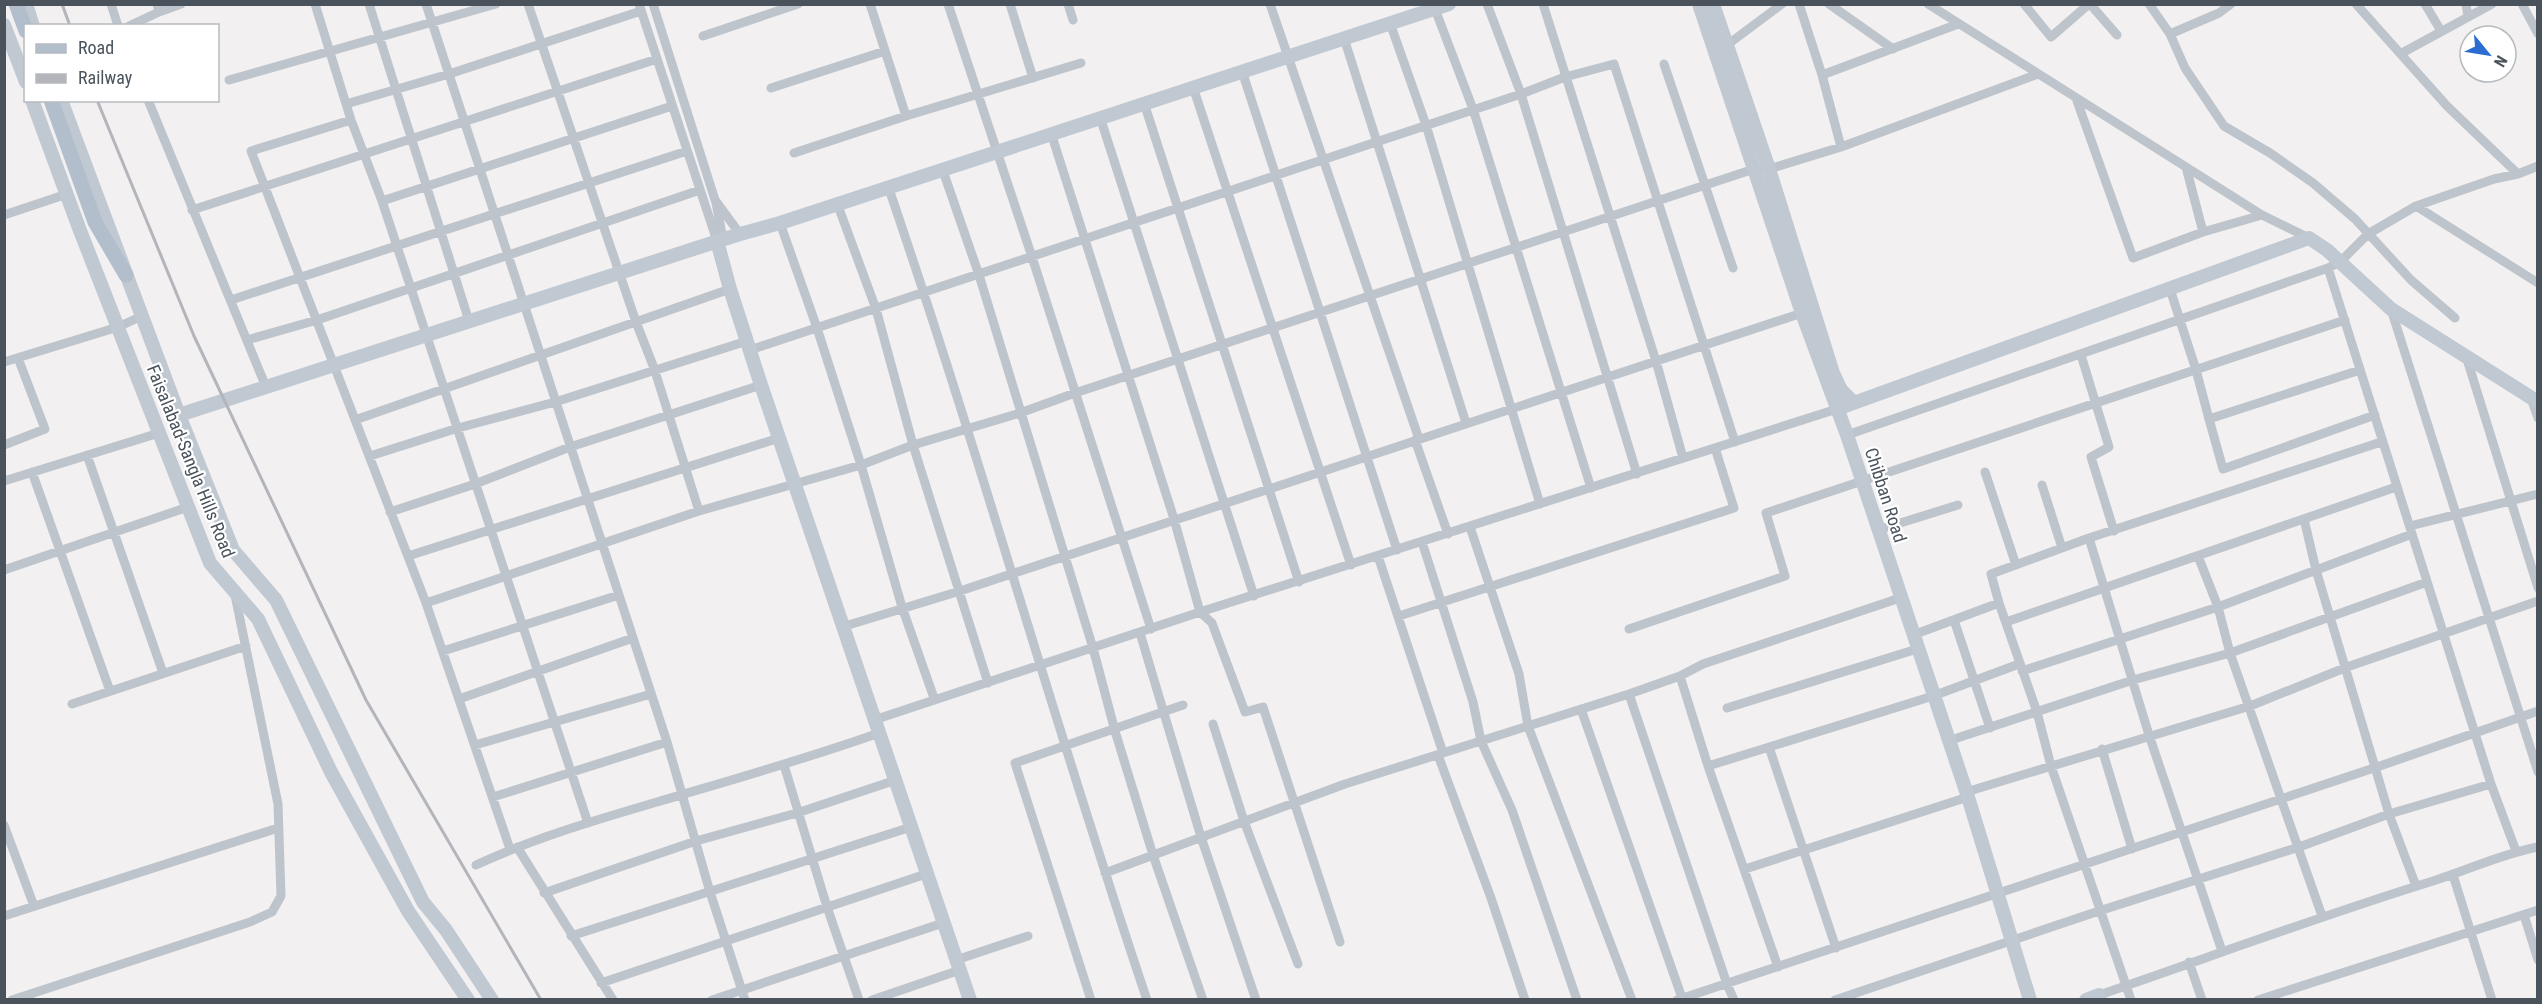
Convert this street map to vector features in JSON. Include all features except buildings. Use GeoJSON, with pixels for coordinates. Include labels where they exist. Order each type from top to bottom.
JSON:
{"type":"FeatureCollection","features":[{"type":"Feature","properties":{"kind":"main road"},"geometry":{"type":"LineString","coordinates":[[16,4],[24,26]]}},
{"type":"Feature","properties":{"kind":"main road"},"geometry":{"type":"LineString","coordinates":[[52,102],[95,222],[126,275]]}},
{"type":"Feature","properties":{"kind":"street"},"geometry":{"type":"LineString","coordinates":[[26,4],[32,24]]}},
{"type":"Feature","properties":{"kind":"street"},"geometry":{"type":"LineString","coordinates":[[111,4],[117,24]]}},
{"type":"Feature","properties":{"kind":"street"},"geometry":{"type":"LineString","coordinates":[[132,24],[158,8],[181,4]]}},
{"type":"Feature","properties":{"kind":"street"},"geometry":{"type":"LineString","coordinates":[[315,4],[351,120],[382,201],[588,823]]}},
{"type":"Feature","properties":{"kind":"street"},"geometry":{"type":"LineString","coordinates":[[369,4],[469,321]]}},
{"type":"Feature","properties":{"kind":"street"},"geometry":{"type":"LineString","coordinates":[[426,4],[684,795],[710,892],[743,995]]}},
{"type":"Feature","properties":{"kind":"street"},"geometry":{"type":"LineString","coordinates":[[230,80],[433,24],[496,4]]}},
{"type":"Feature","properties":{"kind":"street"},"geometry":{"type":"LineString","coordinates":[[528,4],[670,415],[699,511]]}},
{"type":"Feature","properties":{"kind":"street"},"geometry":{"type":"LineString","coordinates":[[653,4],[715,200],[730,289],[842,627],[970,999]]}},
{"type":"Feature","properties":{"kind":"street"},"geometry":{"type":"LineString","coordinates":[[703,36],[798,4]]}},
{"type":"Feature","properties":{"kind":"street"},"geometry":{"type":"LineString","coordinates":[[870,4],[906,116]]}},
{"type":"Feature","properties":{"kind":"street"},"geometry":{"type":"LineString","coordinates":[[948,4],[1151,629]]}},
{"type":"Feature","properties":{"kind":"street"},"geometry":{"type":"LineString","coordinates":[[1010,4],[1033,78]]}},
{"type":"Feature","properties":{"kind":"street"},"geometry":{"type":"LineString","coordinates":[[1068,4],[1073,20]]}},
{"type":"Feature","properties":{"kind":"street"},"geometry":{"type":"LineString","coordinates":[[1270,4],[1324,159],[1448,534]]}},
{"type":"Feature","properties":{"kind":"street"},"geometry":{"type":"LineString","coordinates":[[179,415],[720,240],[780,223],[942,168],[1449,4]]}},
{"type":"Feature","properties":{"kind":"street"},"geometry":{"type":"LineString","coordinates":[[1487,4],[1521,94],[1637,474]]}},
{"type":"Feature","properties":{"kind":"street"},"geometry":{"type":"LineString","coordinates":[[1543,4],[1656,361],[1683,458]]}},
{"type":"Feature","properties":{"kind":"street","name":"Chibban Road"},"geometry":{"type":"LineString","coordinates":[[1699,4],[1967,794],[2030,999]]}},
{"type":"Feature","properties":{"kind":"street"},"geometry":{"type":"LineString","coordinates":[[1713,4],[1769,169],[1833,373],[1841,390],[1854,403]]}},
{"type":"Feature","properties":{"kind":"street"},"geometry":{"type":"LineString","coordinates":[[1727,45],[1782,4]]}},
{"type":"Feature","properties":{"kind":"street"},"geometry":{"type":"LineString","coordinates":[[1799,4],[1842,147]]}},
{"type":"Feature","properties":{"kind":"street"},"geometry":{"type":"LineString","coordinates":[[1829,4],[1893,49]]}},
{"type":"Feature","properties":{"kind":"street"},"geometry":{"type":"LineString","coordinates":[[1928,4],[2262,215],[2309,238],[2334,265],[2391,309],[2534,400],[2538,418]]}},
{"type":"Feature","properties":{"kind":"street"},"geometry":{"type":"LineString","coordinates":[[2024,4],[2051,37],[2088,5],[2117,36]]}},
{"type":"Feature","properties":{"kind":"street"},"geometry":{"type":"LineString","coordinates":[[2149,4],[2170,34],[2185,68],[2224,126],[2270,153],[2313,183],[2368,234],[2410,280],[2456,318]]}},
{"type":"Feature","properties":{"kind":"street"},"geometry":{"type":"LineString","coordinates":[[2170,34],[2219,13],[2230,4]]}},
{"type":"Feature","properties":{"kind":"street"},"geometry":{"type":"LineString","coordinates":[[2356,4],[2447,106],[2518,174]]}},
{"type":"Feature","properties":{"kind":"street"},"geometry":{"type":"LineString","coordinates":[[2425,4],[2442,31]]}},
{"type":"Feature","properties":{"kind":"street"},"geometry":{"type":"LineString","coordinates":[[2466,4],[2468,18]]}},
{"type":"Feature","properties":{"kind":"street"},"geometry":{"type":"LineString","coordinates":[[2402,53],[2492,4]]}},
{"type":"Feature","properties":{"kind":"street"},"geometry":{"type":"LineString","coordinates":[[2522,4],[2538,34]]}},
{"type":"Feature","properties":{"kind":"street"},"geometry":{"type":"LineString","coordinates":[[346,104],[449,75],[640,8],[700,190],[720,240]]}},
{"type":"Feature","properties":{"kind":"street"},"geometry":{"type":"LineString","coordinates":[[1435,9],[1473,109],[1591,488]]}},
{"type":"Feature","properties":{"kind":"street"},"geometry":{"type":"LineString","coordinates":[[1390,23],[1426,125],[1540,504]]}},
{"type":"Feature","properties":{"kind":"street"},"geometry":{"type":"LineString","coordinates":[[1821,75],[1958,24]]}},
{"type":"Feature","properties":{"kind":"street"},"geometry":{"type":"LineString","coordinates":[[4,25],[24,77]]}},
{"type":"Feature","properties":{"kind":"street"},"geometry":{"type":"LineString","coordinates":[[1344,38],[1466,423]]}},
{"type":"Feature","properties":{"kind":"street"},"geometry":{"type":"LineString","coordinates":[[771,88],[885,51]]}},
{"type":"Feature","properties":{"kind":"street"},"geometry":{"type":"LineString","coordinates":[[192,210],[657,59]]}},
{"type":"Feature","properties":{"kind":"street"},"geometry":{"type":"LineString","coordinates":[[794,153],[1081,63]]}},
{"type":"Feature","properties":{"kind":"street"},"geometry":{"type":"LineString","coordinates":[[370,456],[458,428],[555,402],[654,368],[818,328],[1521,94],[1565,77],[1614,64],[1735,442]]}},
{"type":"Feature","properties":{"kind":"street"},"geometry":{"type":"LineString","coordinates":[[1664,64],[1733,268]]}},
{"type":"Feature","properties":{"kind":"street"},"geometry":{"type":"LineString","coordinates":[[1242,71],[1397,550]]}},
{"type":"Feature","properties":{"kind":"street"},"geometry":{"type":"LineString","coordinates":[[426,603],[699,511],[861,465],[913,445],[1020,413],[1128,375],[1657,201],[1754,170],[1769,169],[1842,147],[2038,74]]}},
{"type":"Feature","properties":{"kind":"street"},"geometry":{"type":"LineString","coordinates":[[1193,87],[1351,565]]}},
{"type":"Feature","properties":{"kind":"street"},"geometry":{"type":"LineString","coordinates":[[2076,98],[2133,258],[2203,232],[2262,215]]}},
{"type":"Feature","properties":{"kind":"street","name":"Faisalabad-Sangla Hills Road"},"geometry":{"type":"LineString","coordinates":[[33,102],[118,329],[210,563],[258,620],[331,772],[408,911],[468,999]]}},
{"type":"Feature","properties":{"kind":"street","name":"Faisalabad-Sangla Hills Road"},"geometry":{"type":"LineString","coordinates":[[62,102],[179,415],[233,550],[276,600],[423,902],[446,930],[492,999]]}},
{"type":"Feature","properties":{"kind":"street"},"geometry":{"type":"LineString","coordinates":[[149,102],[266,387]]}},
{"type":"Feature","properties":{"kind":"street"},"geometry":{"type":"LineString","coordinates":[[1144,103],[1299,582]]}},
{"type":"Feature","properties":{"kind":"street"},"geometry":{"type":"LineString","coordinates":[[382,201],[672,106]]}},
{"type":"Feature","properties":{"kind":"street"},"geometry":{"type":"LineString","coordinates":[[1100,117],[1254,596]]}},
{"type":"Feature","properties":{"kind":"street"},"geometry":{"type":"LineString","coordinates":[[351,120],[251,151],[426,603],[493,797],[514,848],[613,999]]}},
{"type":"Feature","properties":{"kind":"street"},"geometry":{"type":"LineString","coordinates":[[1051,133],[1174,519],[1200,612],[1212,623],[1245,712],[1263,707],[1340,942]]}},
{"type":"Feature","properties":{"kind":"street"},"geometry":{"type":"LineString","coordinates":[[231,300],[396,244],[687,151]]}},
{"type":"Feature","properties":{"kind":"street"},"geometry":{"type":"LineString","coordinates":[[1847,435],[2334,265],[2368,234],[2416,207],[2538,166]]}},
{"type":"Feature","properties":{"kind":"street"},"geometry":{"type":"LineString","coordinates":[[2186,167],[2203,232]]}},
{"type":"Feature","properties":{"kind":"street"},"geometry":{"type":"LineString","coordinates":[[942,168],[979,274],[1093,648],[1153,855],[1203,999]]}},
{"type":"Feature","properties":{"kind":"street"},"geometry":{"type":"LineString","coordinates":[[888,186],[925,293],[1065,747],[1147,999]]}},
{"type":"Feature","properties":{"kind":"street"},"geometry":{"type":"LineString","coordinates":[[248,340],[317,320],[700,190]]}},
{"type":"Feature","properties":{"kind":"street"},"geometry":{"type":"LineString","coordinates":[[4,215],[67,194]]}},
{"type":"Feature","properties":{"kind":"street"},"geometry":{"type":"LineString","coordinates":[[715,200],[740,234]]}},
{"type":"Feature","properties":{"kind":"street"},"geometry":{"type":"LineString","coordinates":[[837,203],[876,309],[913,445],[988,683]]}},
{"type":"Feature","properties":{"kind":"street"},"geometry":{"type":"LineString","coordinates":[[2416,207],[2538,283]]}},
{"type":"Feature","properties":{"kind":"street"},"geometry":{"type":"LineString","coordinates":[[780,223],[818,328],[902,607],[934,698]]}},
{"type":"Feature","properties":{"kind":"street"},"geometry":{"type":"LineString","coordinates":[[874,720],[934,698],[988,683],[1200,612],[1837,409],[2309,238]]}},
{"type":"Feature","properties":{"kind":"street"},"geometry":{"type":"LineString","coordinates":[[2334,265],[2345,320],[2382,442],[2491,784],[2516,851]]}},
{"type":"Feature","properties":{"kind":"street"},"geometry":{"type":"LineString","coordinates":[[355,420],[730,289]]}},
{"type":"Feature","properties":{"kind":"street"},"geometry":{"type":"LineString","coordinates":[[2170,289],[2196,370],[2223,469],[2374,415]]}},
{"type":"Feature","properties":{"kind":"street"},"geometry":{"type":"LineString","coordinates":[[2391,309],[2538,772]]}},
{"type":"Feature","properties":{"kind":"street"},"geometry":{"type":"LineString","coordinates":[[842,627],[960,591],[1802,312]]}},
{"type":"Feature","properties":{"kind":"street"},"geometry":{"type":"LineString","coordinates":[[4,362],[118,329],[142,318]]}},
{"type":"Feature","properties":{"kind":"street"},"geometry":{"type":"LineString","coordinates":[[1629,629],[1785,576],[1766,513],[2345,320]]}},
{"type":"Feature","properties":{"kind":"street"},"geometry":{"type":"LineString","coordinates":[[2081,355],[2109,447],[2091,457],[2114,531]]}},
{"type":"Feature","properties":{"kind":"street"},"geometry":{"type":"LineString","coordinates":[[2466,356],[2538,588]]}},
{"type":"Feature","properties":{"kind":"street"},"geometry":{"type":"LineString","coordinates":[[4,445],[45,429],[18,358]]}},
{"type":"Feature","properties":{"kind":"street"},"geometry":{"type":"LineString","coordinates":[[2209,420],[2361,370]]}},
{"type":"Feature","properties":{"kind":"street"},"geometry":{"type":"LineString","coordinates":[[390,512],[475,484],[570,447],[761,385]]}},
{"type":"Feature","properties":{"kind":"street"},"geometry":{"type":"LineString","coordinates":[[4,481],[159,433]]}},
{"type":"Feature","properties":{"kind":"street"},"geometry":{"type":"LineString","coordinates":[[408,556],[779,438]]}},
{"type":"Feature","properties":{"kind":"street"},"geometry":{"type":"LineString","coordinates":[[2131,999],[2051,766],[2037,712],[1991,574],[2090,538],[2382,442]]}},
{"type":"Feature","properties":{"kind":"street"},"geometry":{"type":"LineString","coordinates":[[1399,616],[1734,508],[1715,448]]}},
{"type":"Feature","properties":{"kind":"street"},"geometry":{"type":"LineString","coordinates":[[87,455],[163,673]]}},
{"type":"Feature","properties":{"kind":"street"},"geometry":{"type":"LineString","coordinates":[[32,472],[110,691]]}},
{"type":"Feature","properties":{"kind":"street"},"geometry":{"type":"LineString","coordinates":[[1985,472],[2016,565]]}},
{"type":"Feature","properties":{"kind":"street"},"geometry":{"type":"LineString","coordinates":[[178,482],[202,474]]}},
{"type":"Feature","properties":{"kind":"street"},"geometry":{"type":"LineString","coordinates":[[2042,485],[2062,548]]}},
{"type":"Feature","properties":{"kind":"street"},"geometry":{"type":"LineString","coordinates":[[2006,622],[2396,487]]}},
{"type":"Feature","properties":{"kind":"street"},"geometry":{"type":"LineString","coordinates":[[1708,766],[1933,696],[1974,681],[2218,607],[2456,514],[2538,494]]}},
{"type":"Feature","properties":{"kind":"street"},"geometry":{"type":"LineString","coordinates":[[1878,530],[1958,505]]}},
{"type":"Feature","properties":{"kind":"street"},"geometry":{"type":"LineString","coordinates":[[4,570],[188,507]]}},
{"type":"Feature","properties":{"kind":"street"},"geometry":{"type":"LineString","coordinates":[[2304,519],[2316,570],[2377,767],[2389,814],[2416,886]]}},
{"type":"Feature","properties":{"kind":"street"},"geometry":{"type":"LineString","coordinates":[[1470,527],[1519,674],[1528,726],[1632,999]]}},
{"type":"Feature","properties":{"kind":"street"},"geometry":{"type":"LineString","coordinates":[[2090,538],[2103,589],[2149,735],[2222,951]]}},
{"type":"Feature","properties":{"kind":"street"},"geometry":{"type":"LineString","coordinates":[[1422,542],[1473,702],[1480,741],[1512,810],[1577,999]]}},
{"type":"Feature","properties":{"kind":"street"},"geometry":{"type":"LineString","coordinates":[[1378,556],[1399,616],[1440,754],[1525,999]]}},
{"type":"Feature","properties":{"kind":"street"},"geometry":{"type":"LineString","coordinates":[[2198,556],[2218,607],[2230,653],[2322,916]]}},
{"type":"Feature","properties":{"kind":"street"},"geometry":{"type":"LineString","coordinates":[[1948,741],[2133,680],[2230,653],[2330,615],[2427,582]]}},
{"type":"Feature","properties":{"kind":"street"},"geometry":{"type":"LineString","coordinates":[[12,999],[250,922],[272,912],[281,896],[278,804],[235,592]]}},
{"type":"Feature","properties":{"kind":"street"},"geometry":{"type":"LineString","coordinates":[[443,651],[619,595]]}},
{"type":"Feature","properties":{"kind":"street"},"geometry":{"type":"LineString","coordinates":[[1105,873],[1296,802],[1629,694],[1680,676],[1703,664],[1900,598]]}},
{"type":"Feature","properties":{"kind":"street"},"geometry":{"type":"LineString","coordinates":[[1745,869],[2102,749],[2250,706],[2347,667],[2488,616],[2538,601]]}},
{"type":"Feature","properties":{"kind":"street"},"geometry":{"type":"LineString","coordinates":[[1913,635],[1999,603]]}},
{"type":"Feature","properties":{"kind":"street"},"geometry":{"type":"LineString","coordinates":[[1954,620],[1990,728]]}},
{"type":"Feature","properties":{"kind":"street"},"geometry":{"type":"LineString","coordinates":[[1140,633],[1201,837],[1256,999]]}},
{"type":"Feature","properties":{"kind":"street"},"geometry":{"type":"LineString","coordinates":[[459,699],[633,638]]}},
{"type":"Feature","properties":{"kind":"street"},"geometry":{"type":"LineString","coordinates":[[72,704],[246,646]]}},
{"type":"Feature","properties":{"kind":"street"},"geometry":{"type":"LineString","coordinates":[[1728,708],[1917,649]]}},
{"type":"Feature","properties":{"kind":"street"},"geometry":{"type":"LineString","coordinates":[[1680,676],[1708,766],[1778,967]]}},
{"type":"Feature","properties":{"kind":"street"},"geometry":{"type":"LineString","coordinates":[[475,745],[651,694]]}},
{"type":"Feature","properties":{"kind":"street"},"geometry":{"type":"LineString","coordinates":[[1629,694],[1726,984],[1734,999]]}},
{"type":"Feature","properties":{"kind":"street"},"geometry":{"type":"LineString","coordinates":[[1091,999],[1015,763],[1184,705]]}},
{"type":"Feature","properties":{"kind":"street"},"geometry":{"type":"LineString","coordinates":[[1581,709],[1680,999],[2377,767],[2538,711]]}},
{"type":"Feature","properties":{"kind":"street"},"geometry":{"type":"LineString","coordinates":[[1213,724],[1244,821],[1298,964]]}},
{"type":"Feature","properties":{"kind":"street"},"geometry":{"type":"LineString","coordinates":[[476,865],[514,848],[588,823],[784,765],[879,733]]}},
{"type":"Feature","properties":{"kind":"street"},"geometry":{"type":"LineString","coordinates":[[493,797],[667,742]]}},
{"type":"Feature","properties":{"kind":"street"},"geometry":{"type":"LineString","coordinates":[[1768,747],[1836,948]]}},
{"type":"Feature","properties":{"kind":"street"},"geometry":{"type":"LineString","coordinates":[[2102,749],[2132,849]]}},
{"type":"Feature","properties":{"kind":"street"},"geometry":{"type":"LineString","coordinates":[[784,765],[826,907],[859,999]]}},
{"type":"Feature","properties":{"kind":"street"},"geometry":{"type":"LineString","coordinates":[[544,894],[696,841],[797,813],[896,780]]}},
{"type":"Feature","properties":{"kind":"street"},"geometry":{"type":"LineString","coordinates":[[1835,999],[2299,847],[2389,814],[2491,784]]}},
{"type":"Feature","properties":{"kind":"street"},"geometry":{"type":"LineString","coordinates":[[4,825],[34,906]]}},
{"type":"Feature","properties":{"kind":"street"},"geometry":{"type":"LineString","coordinates":[[571,936],[911,827]]}},
{"type":"Feature","properties":{"kind":"street"},"geometry":{"type":"LineString","coordinates":[[4,916],[278,828]]}},
{"type":"Feature","properties":{"kind":"street"},"geometry":{"type":"LineString","coordinates":[[2095,998],[2189,962],[2322,916],[2453,875],[2516,851],[2538,847]]}},
{"type":"Feature","properties":{"kind":"street"},"geometry":{"type":"LineString","coordinates":[[601,983],[926,874]]}},
{"type":"Feature","properties":{"kind":"street"},"geometry":{"type":"LineString","coordinates":[[2453,875],[2492,999]]}},
{"type":"Feature","properties":{"kind":"street"},"geometry":{"type":"LineString","coordinates":[[2261,999],[2538,910]]}},
{"type":"Feature","properties":{"kind":"street"},"geometry":{"type":"LineString","coordinates":[[2524,915],[2538,960]]}},
{"type":"Feature","properties":{"kind":"street"},"geometry":{"type":"LineString","coordinates":[[712,999],[743,995],[844,956],[943,923]]}},
{"type":"Feature","properties":{"kind":"street"},"geometry":{"type":"LineString","coordinates":[[872,999],[1028,936]]}},
{"type":"Feature","properties":{"kind":"street"},"geometry":{"type":"LineString","coordinates":[[2189,962],[2202,999]]}},
{"type":"Feature","properties":{"kind":"railway"},"geometry":{"type":"LineString","coordinates":[[62,4],[69,24]]}},
{"type":"Feature","properties":{"kind":"railway"},"geometry":{"type":"LineString","coordinates":[[98,102],[194,336],[366,700],[541,1000]]}}]}
